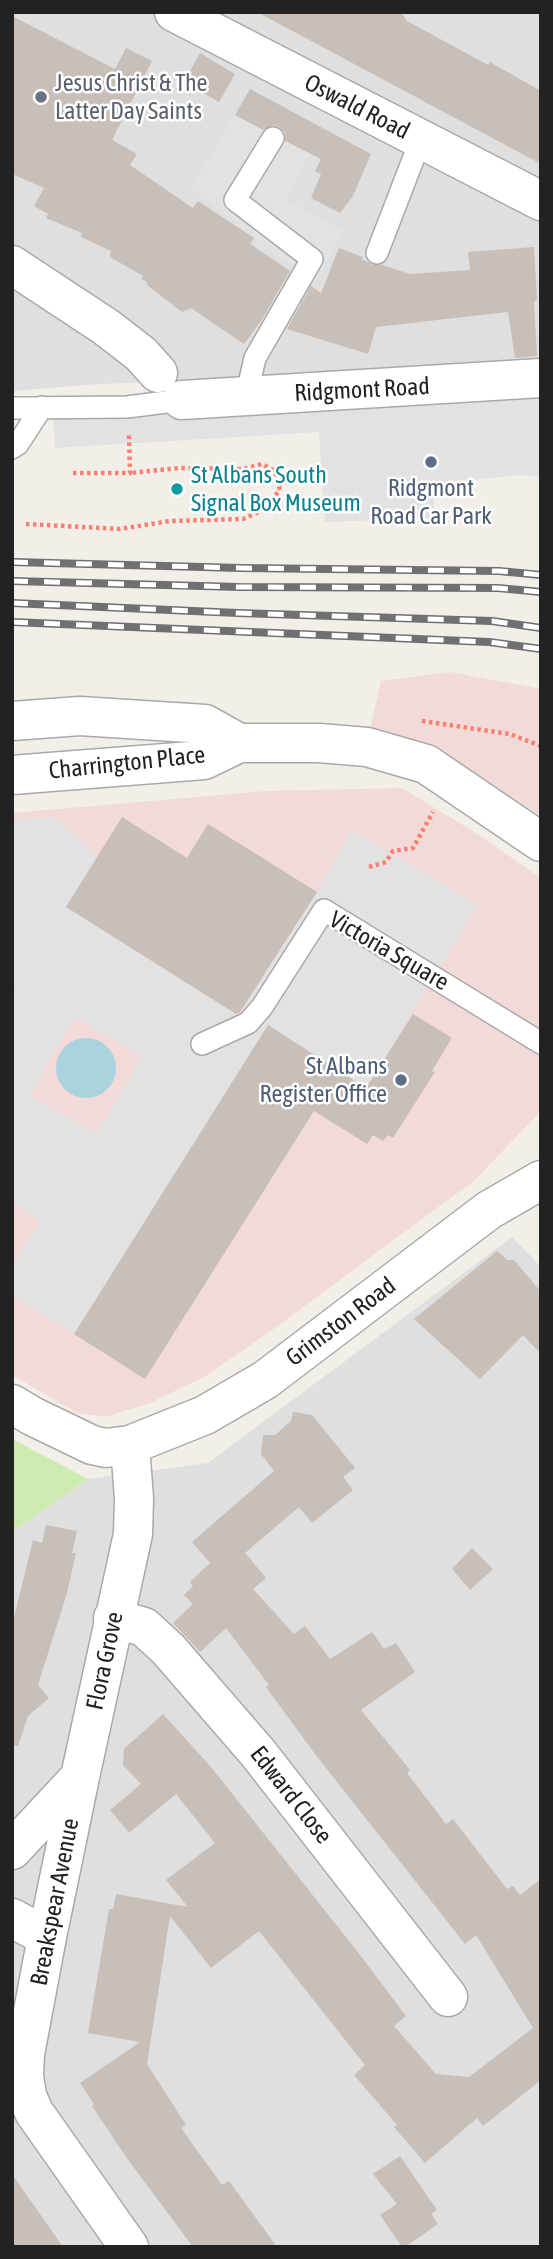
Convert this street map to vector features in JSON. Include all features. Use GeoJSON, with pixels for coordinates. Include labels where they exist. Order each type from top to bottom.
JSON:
{"type":"FeatureCollection","features":[{"type":"Feature","properties":{"kind":"street","name":"Oswald Road"},"geometry":{"type":"LineString","coordinates":[[174,12],[541,201]]}},
{"type":"Feature","properties":{"kind":"street"},"geometry":{"type":"LineString","coordinates":[[12,265],[107,327],[141,354],[170,387]]}},
{"type":"Feature","properties":{"kind":"street","name":"Ridgmont Road"},"geometry":{"type":"LineString","coordinates":[[170,387],[246,397],[541,379]]}},
{"type":"Feature","properties":{"kind":"street","name":"Charrington Place"},"geometry":{"type":"LineString","coordinates":[[12,721],[80,716],[205,724],[239,743]]}},
{"type":"Feature","properties":{"kind":"street","name":"Charrington Place"},"geometry":{"type":"LineString","coordinates":[[12,775],[204,760],[239,743],[319,743],[368,747],[426,764],[541,842]]}},
{"type":"Feature","properties":{"kind":"street","name":"Grimston Road"},"geometry":{"type":"LineString","coordinates":[[130,1445],[205,1415],[265,1380],[489,1210],[541,1180]]}},
{"type":"Feature","properties":{"kind":"street"},"geometry":{"type":"LineString","coordinates":[[12,1404],[92,1445],[106,1448],[130,1445]]}},
{"type":"Feature","properties":{"kind":"street","name":"Flora Grove"},"geometry":{"type":"LineString","coordinates":[[80,1777],[133,1534],[134,1499],[130,1445]]}},
{"type":"Feature","properties":{"kind":"street","name":"Edward Close"},"geometry":{"type":"LineString","coordinates":[[113,1618],[144,1626],[168,1649],[258,1753],[448,1997]]}},
{"type":"Feature","properties":{"kind":"street"},"geometry":{"type":"LineString","coordinates":[[12,1850],[80,1777]]}},
{"type":"Feature","properties":{"kind":"street","name":"Breakspear Avenue"},"geometry":{"type":"LineString","coordinates":[[80,1777],[25,2054],[24,2076],[27,2096],[34,2112],[129,2247]]}},
{"type":"Feature","properties":{"kind":"street"},"geometry":{"type":"LineString","coordinates":[[12,1918],[47,1937]]}},
{"type":"Feature","properties":{"kind":"lane"},"geometry":{"type":"LineString","coordinates":[[246,397],[255,358],[312,259],[235,200],[273,138]]}},
{"type":"Feature","properties":{"kind":"lane"},"geometry":{"type":"LineString","coordinates":[[377,253],[421,139]]}},
{"type":"Feature","properties":{"kind":"lane"},"geometry":{"type":"LineString","coordinates":[[12,408],[127,407],[170,387]]}},
{"type":"Feature","properties":{"kind":"lane"},"geometry":{"type":"LineString","coordinates":[[12,448],[18,444],[42,407]]}},
{"type":"Feature","properties":{"kind":"lane","name":"Victoria Square"},"geometry":{"type":"LineString","coordinates":[[202,1044],[248,1023],[262,1007],[324,910],[541,1043]]}},
{"type":"Feature","properties":{"kind":"path"},"geometry":{"type":"LineString","coordinates":[[127,407],[130,473]]}},
{"type":"Feature","properties":{"kind":"path"},"geometry":{"type":"LineString","coordinates":[[26,524],[120,529],[170,521],[243,519],[261,511],[280,490],[275,471],[262,464],[243,469],[179,468],[130,473],[74,472]]}},
{"type":"Feature","properties":{"kind":"path"},"geometry":{"type":"LineString","coordinates":[[369,867],[386,862],[393,851],[413,848],[435,809]]}},
{"type":"Feature","properties":{"kind":"shaded area"},"geometry":{"type":"Polygon","coordinates":[[[12,12],[541,12],[541,364],[362,376],[98,384],[12,391],[12,12]]]}},
{"type":"Feature","properties":{"kind":"shaded area"},"geometry":{"type":"Polygon","coordinates":[[[235,115],[310,153],[286,199],[342,230],[316,285],[191,188],[235,115]]]}},
{"type":"Feature","properties":{"kind":"shaded area","name":"Ridgmont Road Car Park"},"geometry":{"type":"Polygon","coordinates":[[[541,393],[541,477],[519,475],[433,484],[434,518],[325,522],[319,432],[55,448],[53,415],[541,393]]]}},
{"type":"Feature","properties":{"kind":"shaded area"},"geometry":{"type":"Polygon","coordinates":[[[450,672],[541,689],[541,816],[454,760],[370,729],[381,681],[450,672]]]}},
{"type":"Feature","properties":{"kind":"shaded area"},"geometry":{"type":"Polygon","coordinates":[[[402,788],[476,833],[541,878],[541,1111],[475,1180],[204,1377],[150,1403],[105,1417],[77,1413],[12,1375],[12,813],[266,791],[402,788]]]}},
{"type":"Feature","properties":{"kind":"shaded area"},"geometry":{"type":"Polygon","coordinates":[[[54,817],[97,857],[66,907],[239,1016],[317,892],[352,830],[478,905],[366,1088],[268,1026],[74,1334],[12,1295],[12,1266],[40,1220],[12,1202],[12,996],[16,990],[12,987],[12,820],[54,817]],[[74,1017],[30,1096],[97,1134],[142,1056],[74,1017]]]}},
{"type":"Feature","properties":{"kind":"shaded area"},"geometry":{"type":"Polygon","coordinates":[[[512,1237],[541,1267],[541,2247],[12,2247],[12,1532],[88,1479],[208,1463],[512,1237]]]}},
{"type":"Feature","properties":{"kind":"green space"},"geometry":{"type":"Polygon","coordinates":[[[12,1439],[88,1479],[12,1532],[12,1439]]]}},
{"type":"Feature","properties":{"kind":"water"},"geometry":{"type":"Polygon","coordinates":[[[80,1038],[92,1038],[111,1051],[116,1068],[114,1080],[103,1093],[92,1098],[80,1098],[61,1085],[56,1074],[56,1062],[69,1043],[80,1038]]]}},
{"type":"Feature","properties":{"kind":"building"},"geometry":{"type":"Polygon","coordinates":[[[257,12],[401,12],[407,21],[541,91],[541,164],[257,12]]]}},
{"type":"Feature","properties":{"kind":"building"},"geometry":{"type":"Polygon","coordinates":[[[12,16],[115,69],[126,48],[152,61],[112,140],[137,154],[130,165],[193,208],[198,201],[254,238],[250,244],[290,271],[261,321],[244,344],[191,308],[182,312],[147,285],[147,282],[141,279],[143,276],[110,257],[111,251],[81,237],[82,233],[46,218],[48,214],[34,206],[44,188],[12,174],[12,16]]]}},
{"type":"Feature","properties":{"kind":"building"},"geometry":{"type":"Polygon","coordinates":[[[200,53],[235,74],[219,102],[184,82],[200,53]]]}},
{"type":"Feature","properties":{"kind":"building"},"geometry":{"type":"Polygon","coordinates":[[[250,89],[371,154],[353,196],[340,213],[311,198],[321,174],[315,171],[321,159],[285,141],[285,132],[279,127],[273,125],[263,130],[235,115],[250,89]]]}},
{"type":"Feature","properties":{"kind":"building"},"geometry":{"type":"Polygon","coordinates":[[[534,247],[537,356],[515,358],[508,312],[376,327],[368,354],[287,329],[311,286],[321,293],[339,248],[363,257],[362,259],[373,265],[382,265],[410,274],[470,270],[468,252],[534,247]]]}},
{"type":"Feature","properties":{"kind":"building"},"geometry":{"type":"Polygon","coordinates":[[[122,817],[187,858],[208,824],[317,892],[240,1012],[236,1014],[66,907],[122,817]]]}},
{"type":"Feature","properties":{"kind":"building"},"geometry":{"type":"Polygon","coordinates":[[[413,1014],[452,1038],[432,1071],[435,1072],[393,1138],[388,1135],[383,1141],[373,1135],[367,1144],[314,1111],[145,1379],[74,1334],[268,1025],[366,1088],[413,1014]]]}},
{"type":"Feature","properties":{"kind":"building"},"geometry":{"type":"Polygon","coordinates":[[[497,1251],[507,1260],[514,1260],[541,1292],[541,1354],[523,1335],[480,1379],[414,1319],[497,1251]]]}},
{"type":"Feature","properties":{"kind":"building"},"geometry":{"type":"Polygon","coordinates":[[[293,1412],[312,1415],[355,1468],[343,1477],[353,1490],[312,1523],[299,1507],[245,1553],[266,1578],[253,1589],[294,1634],[305,1626],[330,1659],[372,1632],[384,1649],[396,1643],[415,1672],[361,1710],[410,1770],[407,1773],[446,1824],[453,1819],[507,1889],[513,1886],[520,1895],[541,1879],[541,2080],[483,2126],[477,2118],[425,2163],[354,2075],[365,2065],[259,1931],[211,1968],[170,1916],[147,2064],[186,2125],[181,2128],[222,2185],[229,2181],[277,2247],[193,2247],[126,2157],[80,2083],[140,2042],[88,2033],[109,1909],[113,1909],[116,1894],[188,1907],[166,1880],[215,1843],[176,1794],[129,1833],[110,1810],[141,1784],[123,1765],[124,1749],[163,1714],[211,1767],[357,1951],[406,2016],[394,2026],[436,2074],[469,2077],[533,2028],[476,1935],[465,1944],[315,1754],[266,1687],[269,1685],[226,1628],[200,1652],[173,1623],[193,1604],[184,1595],[193,1586],[190,1582],[210,1563],[192,1542],[274,1471],[261,1454],[263,1435],[275,1435],[291,1421],[293,1412]]]}},
{"type":"Feature","properties":{"kind":"building"},"geometry":{"type":"Polygon","coordinates":[[[46,1525],[77,1531],[72,1553],[76,1553],[67,1593],[38,1685],[49,1698],[28,1716],[18,1746],[12,1745],[12,1626],[33,1540],[42,1543],[46,1525]]]}},
{"type":"Feature","properties":{"kind":"building"},"geometry":{"type":"Polygon","coordinates":[[[472,1548],[493,1569],[470,1590],[452,1569],[472,1548]]]}},
{"type":"Feature","properties":{"kind":"building"},"geometry":{"type":"Polygon","coordinates":[[[400,2156],[437,2210],[431,2214],[438,2224],[405,2247],[402,2247],[380,2215],[397,2204],[373,2174],[400,2156]]]}},
{"type":"Feature","properties":{"kind":"building"},"geometry":{"type":"Polygon","coordinates":[[[12,2174],[63,2247],[12,2247],[12,2174]]]}},
{"type":"Feature","properties":{"kind":"railway"},"geometry":{"type":"LineString","coordinates":[[12,562],[499,571],[541,575]]}},
{"type":"Feature","properties":{"kind":"railway"},"geometry":{"type":"LineString","coordinates":[[12,581],[239,587],[498,588],[541,592]]}},
{"type":"Feature","properties":{"kind":"railway"},"geometry":{"type":"LineString","coordinates":[[12,603],[492,621],[541,628]]}},
{"type":"Feature","properties":{"kind":"railway"},"geometry":{"type":"LineString","coordinates":[[12,622],[489,642],[541,649]]}},
{"type":"Feature","properties":{"kind":"place","name":"Jesus Christ & The Latter Day Saints"},"geometry":{"type":"Point","coordinates":[41,97]}},
{"type":"Feature","properties":{"kind":"place","name":"Ridgmont Road Car Park"},"geometry":{"type":"Point","coordinates":[431,462]}},
{"type":"Feature","properties":{"kind":"place","name":"St Albans South Signal Box Museum"},"geometry":{"type":"Point","coordinates":[177,489]}},
{"type":"Feature","properties":{"kind":"place","name":"St Albans Register Office"},"geometry":{"type":"Point","coordinates":[401,1080]}}]}
